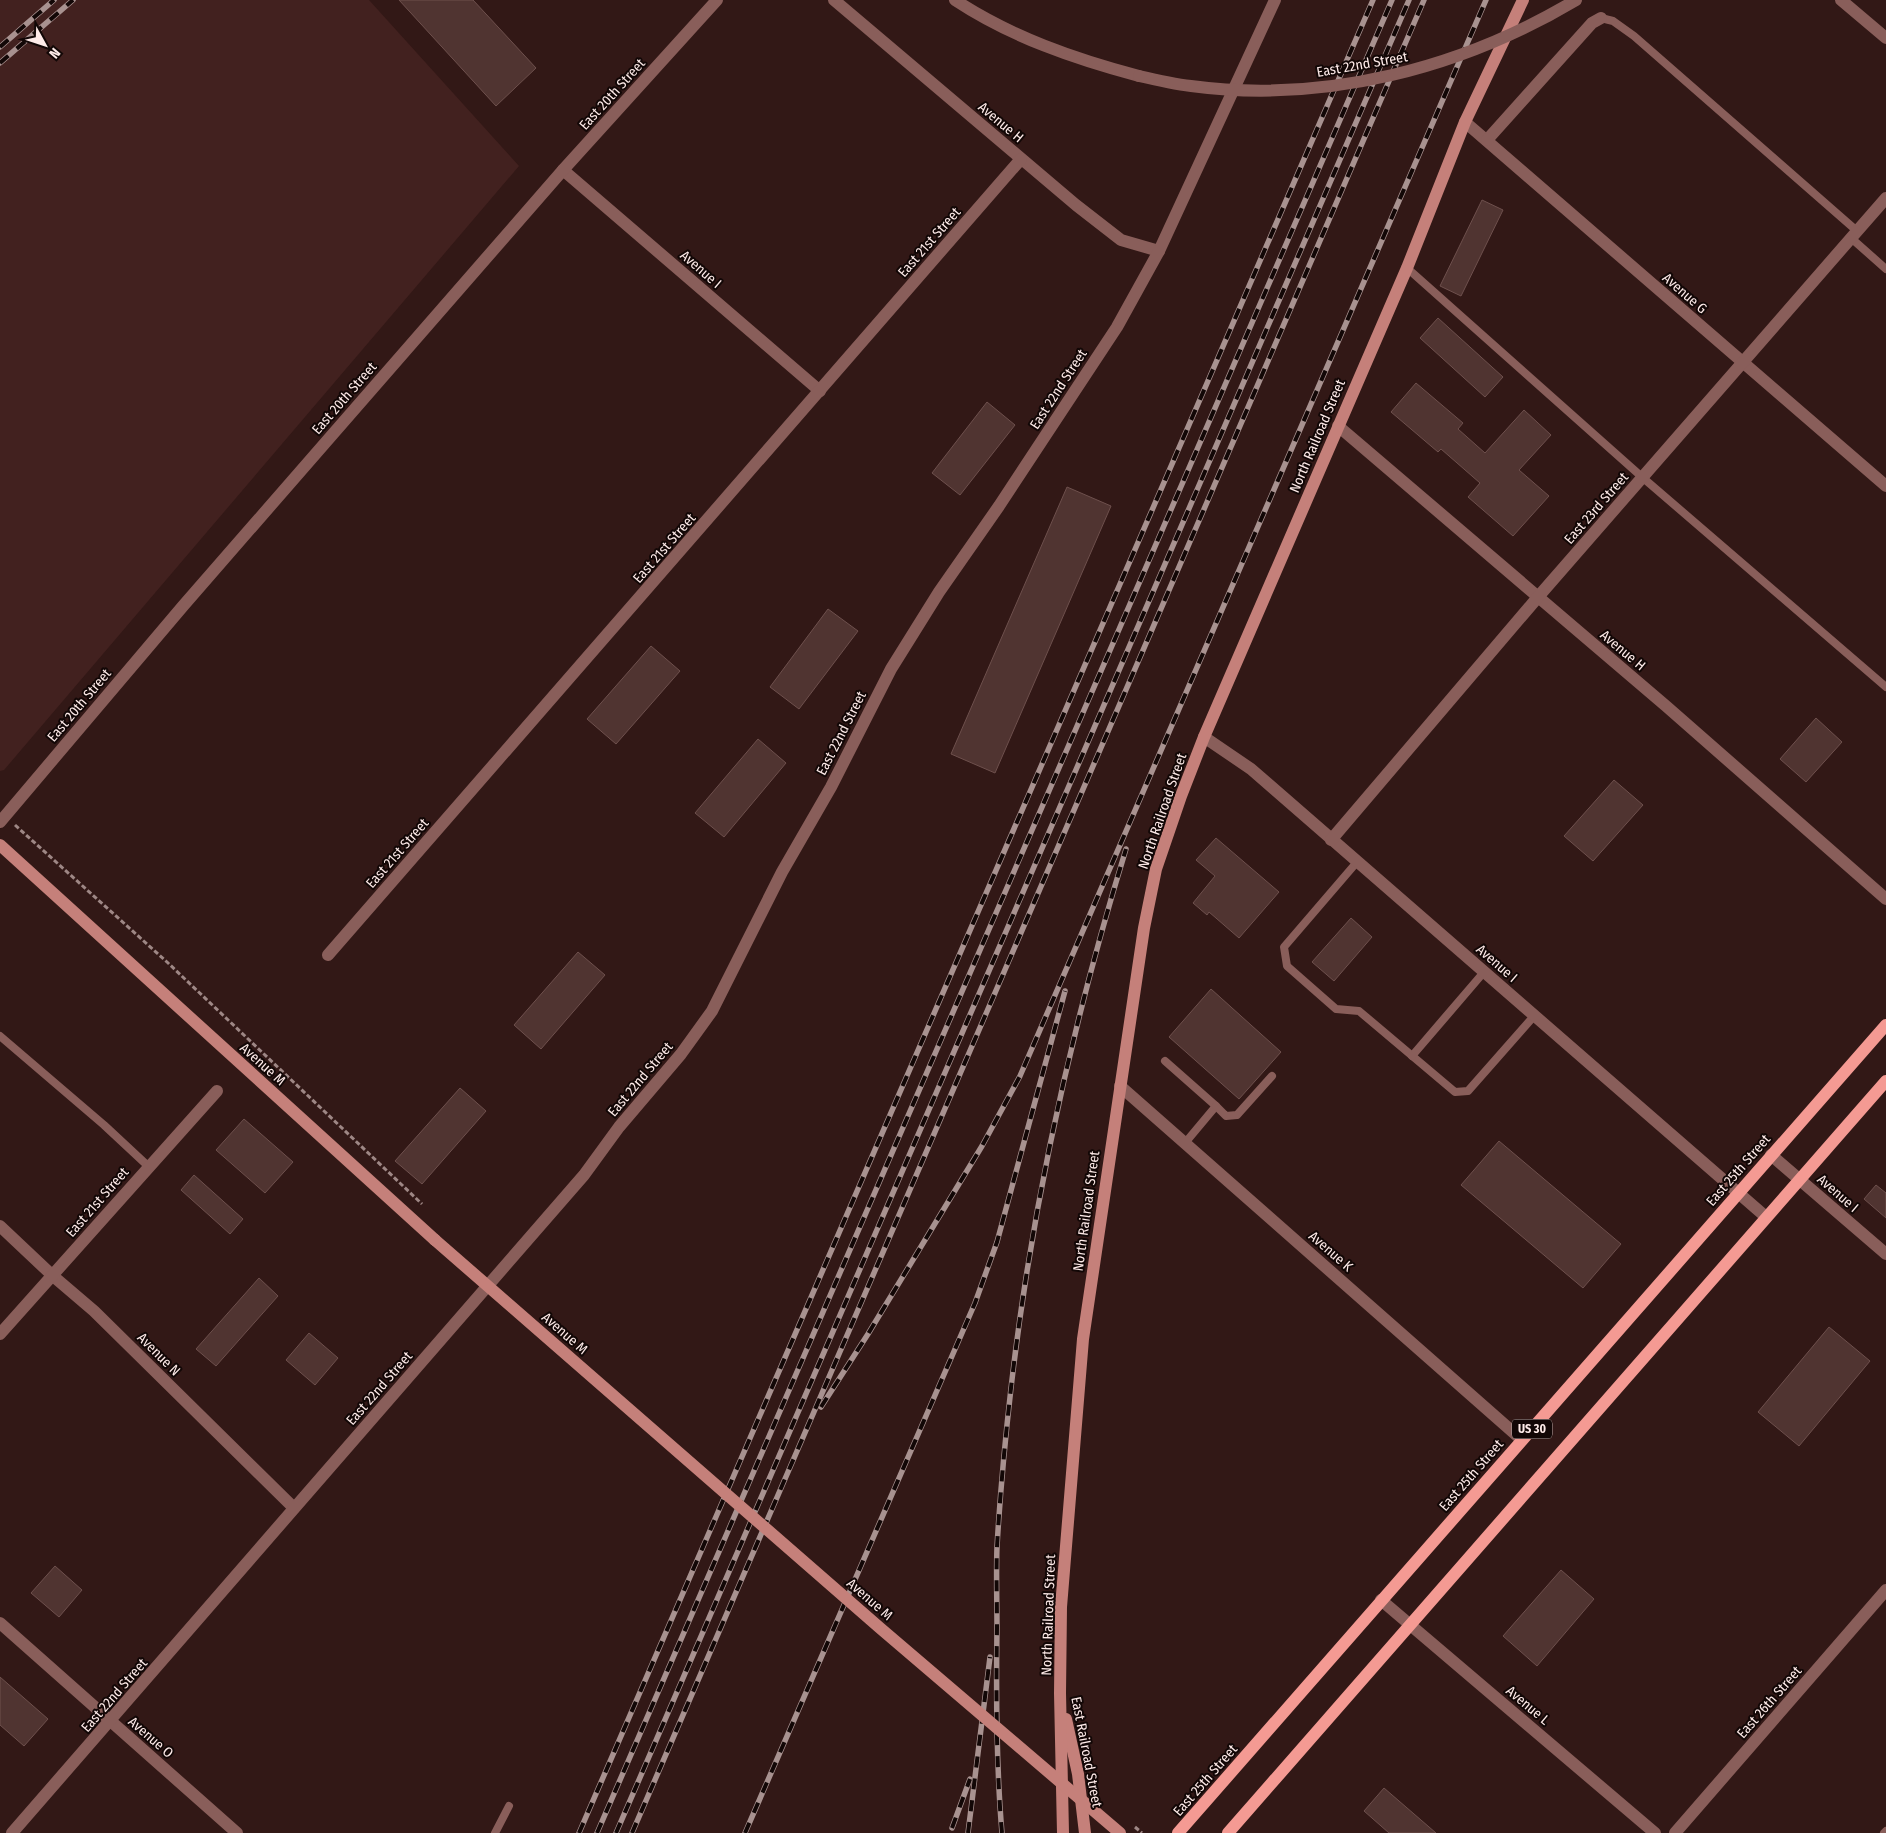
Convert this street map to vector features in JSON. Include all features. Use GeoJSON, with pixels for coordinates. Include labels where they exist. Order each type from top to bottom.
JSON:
{"type":"FeatureCollection","features":[{"type":"Feature","properties":{"kind":"main road","name":"North Railroad Street"},"geometry":{"type":"LineString","coordinates":[[1060,1693],[1061,1607],[1083,1339],[1144,928],[1156,869],[1204,737],[1406,268],[1465,122],[1523,0]]}},
{"type":"Feature","properties":{"kind":"main road","name":"Avenue M"},"geometry":{"type":"LineString","coordinates":[[0,845],[435,1240],[872,1621],[1120,1833]]}},
{"type":"Feature","properties":{"kind":"main road","name":"East 25th Street"},"geometry":{"type":"LineString","coordinates":[[1178,1833],[1886,1025]]}},
{"type":"Feature","properties":{"kind":"main road","name":"US 30"},"geometry":{"type":"LineString","coordinates":[[1228,1833],[1886,1081]]}},
{"type":"Feature","properties":{"kind":"main road","name":"East Railroad Street"},"geometry":{"type":"LineString","coordinates":[[1060,1693],[1063,1833]]}},
{"type":"Feature","properties":{"kind":"main road","name":"East Railroad Street"},"geometry":{"type":"LineString","coordinates":[[1060,1693],[1078,1774],[1085,1833]]}},
{"type":"Feature","properties":{"kind":"street","name":"East 20th Street"},"geometry":{"type":"LineString","coordinates":[[2,819],[189,599],[563,170],[718,0]]}},
{"type":"Feature","properties":{"kind":"street","name":"Avenue H"},"geometry":{"type":"LineString","coordinates":[[834,0],[1076,205],[1121,240],[1159,251]]}},
{"type":"Feature","properties":{"kind":"street","name":"East 22nd Street"},"geometry":{"type":"LineString","coordinates":[[955,0],[1038,44],[1088,63],[1139,76],[1191,86],[1234,90],[1309,89],[1433,65],[1479,49],[1521,30],[1576,0]]}},
{"type":"Feature","properties":{"kind":"street"},"geometry":{"type":"LineString","coordinates":[[1159,251],[1275,0]]}},
{"type":"Feature","properties":{"kind":"street"},"geometry":{"type":"LineString","coordinates":[[1842,0],[1886,38]]}},
{"type":"Feature","properties":{"kind":"street"},"geometry":{"type":"LineString","coordinates":[[1487,140],[1592,23],[1601,18]]}},
{"type":"Feature","properties":{"kind":"street","name":"Avenue G"},"geometry":{"type":"LineString","coordinates":[[1465,122],[1886,486]]}},
{"type":"Feature","properties":{"kind":"street","name":"East 21st Street"},"geometry":{"type":"LineString","coordinates":[[328,956],[1021,159]]}},
{"type":"Feature","properties":{"kind":"street","name":"Avenue I"},"geometry":{"type":"LineString","coordinates":[[563,170],[820,391]]}},
{"type":"Feature","properties":{"kind":"street","name":"East 23rd Street"},"geometry":{"type":"LineString","coordinates":[[1332,840],[1538,597],[1886,198]]}},
{"type":"Feature","properties":{"kind":"street","name":"East 22nd Street"},"geometry":{"type":"LineString","coordinates":[[12,1833],[111,1722],[294,1508],[584,1175],[619,1128],[681,1054],[712,1011],[782,872],[831,787],[891,669],[939,592],[999,506],[1117,327],[1159,251]]}},
{"type":"Feature","properties":{"kind":"street","name":"Avenue H"},"geometry":{"type":"LineString","coordinates":[[1338,426],[1666,706],[1886,899]]}},
{"type":"Feature","properties":{"kind":"street","name":"Avenue I"},"geometry":{"type":"LineString","coordinates":[[1204,737],[1251,769],[1766,1217]]}},
{"type":"Feature","properties":{"kind":"street","name":"Avenue K"},"geometry":{"type":"LineString","coordinates":[[1120,1086],[1522,1440]]}},
{"type":"Feature","properties":{"kind":"street","name":"East 21st Street"},"geometry":{"type":"LineString","coordinates":[[0,1334],[216,1091]]}},
{"type":"Feature","properties":{"kind":"street","name":"Avenue I"},"geometry":{"type":"LineString","coordinates":[[1771,1155],[1886,1254]]}},
{"type":"Feature","properties":{"kind":"street","name":"Avenue N"},"geometry":{"type":"LineString","coordinates":[[0,1226],[53,1276],[94,1311],[294,1508]]}},
{"type":"Feature","properties":{"kind":"street","name":"East 26th Street"},"geometry":{"type":"LineString","coordinates":[[1675,1833],[1886,1590]]}},
{"type":"Feature","properties":{"kind":"street","name":"Avenue L"},"geometry":{"type":"LineString","coordinates":[[1381,1600],[1655,1833]]}},
{"type":"Feature","properties":{"kind":"street","name":"Avenue O"},"geometry":{"type":"LineString","coordinates":[[0,1623],[237,1833]]}},
{"type":"Feature","properties":{"kind":"lane"},"geometry":{"type":"LineString","coordinates":[[1601,18],[1613,21],[1634,36],[1854,235],[1886,269]]}},
{"type":"Feature","properties":{"kind":"lane"},"geometry":{"type":"LineString","coordinates":[[1406,268],[1642,477],[1886,687]]}},
{"type":"Feature","properties":{"kind":"lane"},"geometry":{"type":"LineString","coordinates":[[1357,862],[1284,947],[1287,966],[1336,1009],[1358,1011],[1455,1092],[1468,1091],[1534,1016]]}},
{"type":"Feature","properties":{"kind":"lane"},"geometry":{"type":"LineString","coordinates":[[1412,1056],[1484,972]]}},
{"type":"Feature","properties":{"kind":"lane"},"geometry":{"type":"LineString","coordinates":[[0,1036],[104,1124],[148,1166]]}},
{"type":"Feature","properties":{"kind":"lane"},"geometry":{"type":"LineString","coordinates":[[1165,1061],[1226,1116],[1238,1115],[1272,1076]]}},
{"type":"Feature","properties":{"kind":"lane"},"geometry":{"type":"LineString","coordinates":[[1185,1143],[1216,1106]]}},
{"type":"Feature","properties":{"kind":"lane"},"geometry":{"type":"LineString","coordinates":[[495,1833],[509,1806]]}},
{"type":"Feature","properties":{"kind":"path"},"geometry":{"type":"LineString","coordinates":[[2,819],[167,962],[427,1209]]}},
{"type":"Feature","properties":{"kind":"shaded area"},"geometry":{"type":"Polygon","coordinates":[[[0,0],[369,0],[519,166],[4,770],[0,771],[0,0]]]}},
{"type":"Feature","properties":{"kind":"building"},"geometry":{"type":"Polygon","coordinates":[[[399,0],[473,0],[536,68],[496,106],[399,0]]]}},
{"type":"Feature","properties":{"kind":"building"},"geometry":{"type":"Polygon","coordinates":[[[1482,200],[1503,210],[1461,296],[1440,286],[1482,200]]]}},
{"type":"Feature","properties":{"kind":"building"},"geometry":{"type":"Polygon","coordinates":[[[1438,318],[1503,377],[1485,397],[1420,338],[1438,318]]]}},
{"type":"Feature","properties":{"kind":"building"},"geometry":{"type":"Polygon","coordinates":[[[1416,383],[1463,423],[1458,429],[1485,453],[1524,410],[1551,435],[1519,470],[1549,496],[1513,536],[1468,497],[1480,483],[1441,449],[1438,452],[1391,412],[1416,383]]]}},
{"type":"Feature","properties":{"kind":"building"},"geometry":{"type":"Polygon","coordinates":[[[987,402],[1015,425],[960,495],[932,473],[987,402]]]}},
{"type":"Feature","properties":{"kind":"building"},"geometry":{"type":"Polygon","coordinates":[[[1067,487],[1111,506],[995,773],[951,754],[1067,487]]]}},
{"type":"Feature","properties":{"kind":"building"},"geometry":{"type":"Polygon","coordinates":[[[828,609],[858,631],[799,709],[770,687],[828,609]]]}},
{"type":"Feature","properties":{"kind":"building"},"geometry":{"type":"Polygon","coordinates":[[[651,646],[680,671],[616,744],[587,719],[651,646]]]}},
{"type":"Feature","properties":{"kind":"building"},"geometry":{"type":"Polygon","coordinates":[[[1816,718],[1842,742],[1806,782],[1780,759],[1816,718]]]}},
{"type":"Feature","properties":{"kind":"building"},"geometry":{"type":"Polygon","coordinates":[[[758,739],[786,763],[724,837],[695,813],[758,739]]]}},
{"type":"Feature","properties":{"kind":"building"},"geometry":{"type":"Polygon","coordinates":[[[1614,780],[1643,805],[1593,861],[1564,836],[1614,780]]]}},
{"type":"Feature","properties":{"kind":"building"},"geometry":{"type":"Polygon","coordinates":[[[1216,838],[1279,892],[1239,938],[1209,912],[1207,915],[1193,903],[1215,876],[1196,860],[1216,838]]]}},
{"type":"Feature","properties":{"kind":"building"},"geometry":{"type":"Polygon","coordinates":[[[1351,918],[1372,937],[1334,981],[1312,962],[1351,918]]]}},
{"type":"Feature","properties":{"kind":"building"},"geometry":{"type":"Polygon","coordinates":[[[578,952],[605,975],[541,1049],[514,1025],[578,952]]]}},
{"type":"Feature","properties":{"kind":"building"},"geometry":{"type":"Polygon","coordinates":[[[1211,989],[1281,1052],[1239,1099],[1169,1037],[1211,989]]]}},
{"type":"Feature","properties":{"kind":"building"},"geometry":{"type":"Polygon","coordinates":[[[460,1088],[486,1111],[422,1184],[395,1161],[460,1088]]]}},
{"type":"Feature","properties":{"kind":"building"},"geometry":{"type":"Polygon","coordinates":[[[244,1119],[293,1162],[265,1193],[216,1150],[244,1119]]]}},
{"type":"Feature","properties":{"kind":"building"},"geometry":{"type":"Polygon","coordinates":[[[1499,1141],[1621,1244],[1583,1288],[1461,1185],[1499,1141]]]}},
{"type":"Feature","properties":{"kind":"building"},"geometry":{"type":"Polygon","coordinates":[[[194,1175],[243,1219],[230,1234],[181,1190],[194,1175]]]}},
{"type":"Feature","properties":{"kind":"building"},"geometry":{"type":"Polygon","coordinates":[[[1876,1185],[1886,1193],[1886,1218],[1864,1199],[1876,1185]]]}},
{"type":"Feature","properties":{"kind":"building"},"geometry":{"type":"Polygon","coordinates":[[[259,1278],[278,1296],[216,1366],[196,1349],[259,1278]]]}},
{"type":"Feature","properties":{"kind":"building"},"geometry":{"type":"Polygon","coordinates":[[[1829,1327],[1870,1361],[1799,1446],[1758,1412],[1829,1327]]]}},
{"type":"Feature","properties":{"kind":"building"},"geometry":{"type":"Polygon","coordinates":[[[309,1333],[338,1358],[315,1385],[286,1360],[309,1333]]]}},
{"type":"Feature","properties":{"kind":"building"},"geometry":{"type":"Polygon","coordinates":[[[55,1566],[82,1590],[59,1617],[31,1593],[55,1566]]]}},
{"type":"Feature","properties":{"kind":"building"},"geometry":{"type":"Polygon","coordinates":[[[1561,1570],[1594,1599],[1537,1666],[1503,1636],[1561,1570]]]}},
{"type":"Feature","properties":{"kind":"building"},"geometry":{"type":"Polygon","coordinates":[[[0,1677],[48,1719],[24,1746],[0,1725],[0,1677]]]}},
{"type":"Feature","properties":{"kind":"building"},"geometry":{"type":"Polygon","coordinates":[[[1384,1788],[1436,1833],[1389,1833],[1364,1811],[1384,1788]]]}},
{"type":"Feature","properties":{"kind":"railway"},"geometry":{"type":"LineString","coordinates":[[0,47],[54,0]]}},
{"type":"Feature","properties":{"kind":"railway"},"geometry":{"type":"LineString","coordinates":[[0,63],[73,0]]}},
{"type":"Feature","properties":{"kind":"railway"},"geometry":{"type":"LineString","coordinates":[[579,1833],[1373,0]]}},
{"type":"Feature","properties":{"kind":"railway"},"geometry":{"type":"LineString","coordinates":[[597,1833],[1392,0]]}},
{"type":"Feature","properties":{"kind":"railway"},"geometry":{"type":"LineString","coordinates":[[616,1833],[1409,0]]}},
{"type":"Feature","properties":{"kind":"railway"},"geometry":{"type":"LineString","coordinates":[[632,1833],[1424,0]]}},
{"type":"Feature","properties":{"kind":"railway"},"geometry":{"type":"LineString","coordinates":[[821,1407],[868,1334],[982,1146],[1020,1076],[1486,0]]}},
{"type":"Feature","properties":{"kind":"railway"},"geometry":{"type":"LineString","coordinates":[[1002,1833],[997,1730],[997,1557],[1001,1487],[1011,1388],[1030,1251],[1056,1116],[1088,982],[1126,849]]}},
{"type":"Feature","properties":{"kind":"railway"},"geometry":{"type":"LineString","coordinates":[[745,1833],[975,1303],[997,1242],[1065,991]]}},
{"type":"Feature","properties":{"kind":"railway"},"geometry":{"type":"LineString","coordinates":[[968,1833],[990,1657]]}},
{"type":"Feature","properties":{"kind":"railway"},"geometry":{"type":"LineString","coordinates":[[952,1828],[970,1779]]}}]}
